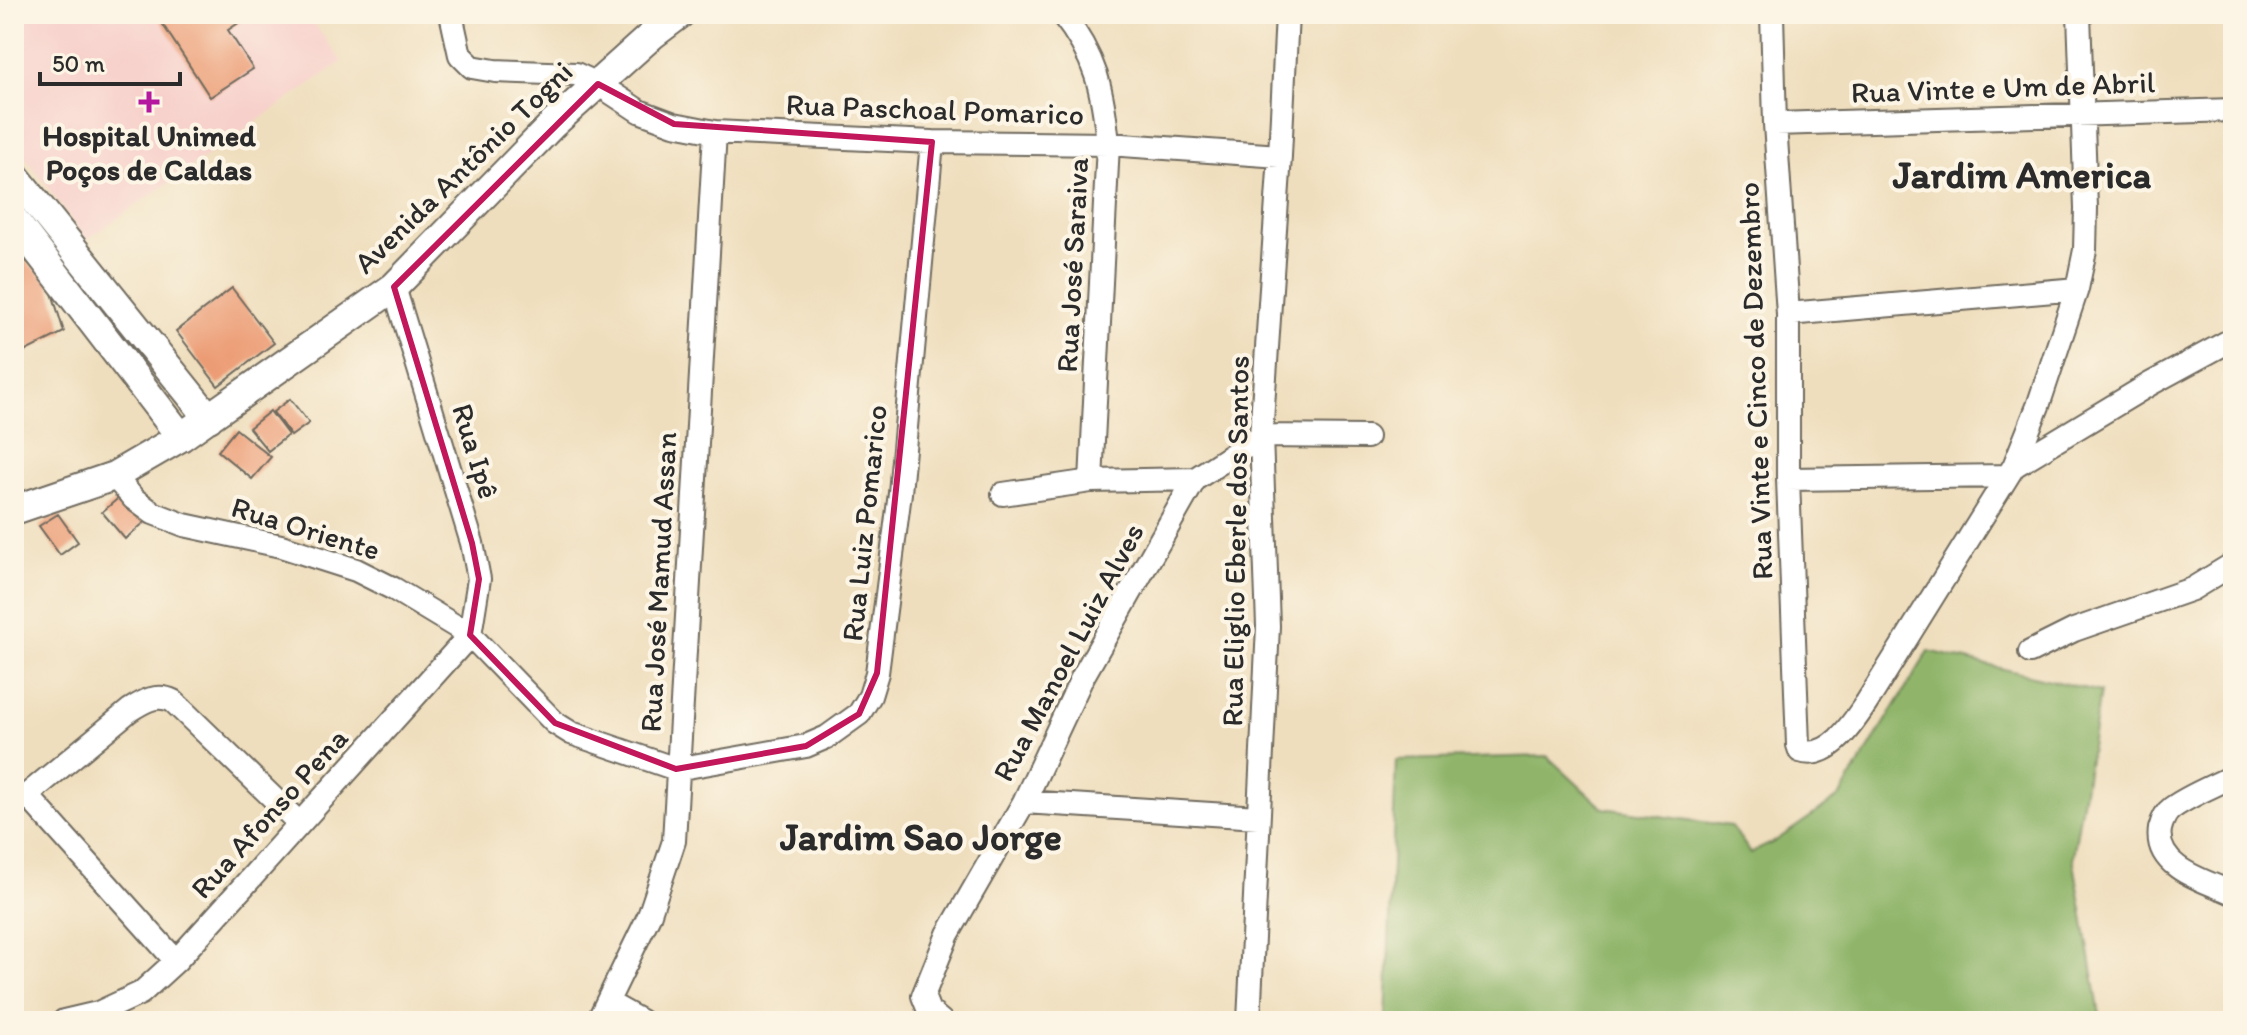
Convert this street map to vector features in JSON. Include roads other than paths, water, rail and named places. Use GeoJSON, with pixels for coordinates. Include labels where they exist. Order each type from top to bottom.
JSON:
{"type":"FeatureCollection","features":[{"type":"Feature","properties":{"kind":"street","name":"Rua Paschoal Pomarico"},"geometry":{"type":"LineString","coordinates":[[451,14],[460,55],[472,67],[495,71],[576,74],[598,84],[639,111],[674,124],[715,132],[932,142],[1108,144],[1280,156]]}},
{"type":"Feature","properties":{"kind":"street","name":"Avenida Antônio Togni"},"geometry":{"type":"LineString","coordinates":[[14,510],[114,476],[181,437],[394,287],[553,124],[680,14]]}},
{"type":"Feature","properties":{"kind":"street","name":"Rua José Saraiva"},"geometry":{"type":"LineString","coordinates":[[1062,14],[1090,54],[1098,75],[1108,144],[1091,481]]}},
{"type":"Feature","properties":{"kind":"street","name":"Rua Eliglio Eberle dos Santos"},"geometry":{"type":"LineString","coordinates":[[1249,1021],[1268,626],[1261,436],[1287,14]]}},
{"type":"Feature","properties":{"kind":"street","name":"Rua Vinte e Cinco de Dezembro"},"geometry":{"type":"LineString","coordinates":[[1772,14],[1775,124],[1788,314],[1788,479],[1798,745],[1802,752],[1819,751],[1842,736],[1854,721],[2010,471]]}},
{"type":"Feature","properties":{"kind":"street"},"geometry":{"type":"LineString","coordinates":[[2010,471],[2038,406],[2077,289],[2085,250],[2079,14]]}},
{"type":"Feature","properties":{"kind":"street","name":"Rua Vinte e Um de Abril"},"geometry":{"type":"LineString","coordinates":[[1775,124],[2233,110]]}},
{"type":"Feature","properties":{"kind":"street","name":"Rua José Mamud Assan"},"geometry":{"type":"LineString","coordinates":[[603,1012],[649,916],[674,841],[715,132]]}},
{"type":"Feature","properties":{"kind":"street","name":"Rua Luiz Pomarico"},"geometry":{"type":"LineString","coordinates":[[676,769],[806,746],[847,724],[859,714],[870,696],[877,673],[900,493],[932,142]]}},
{"type":"Feature","properties":{"kind":"street"},"geometry":{"type":"LineString","coordinates":[[14,175],[209,418]]}},
{"type":"Feature","properties":{"kind":"street"},"geometry":{"type":"LineString","coordinates":[[14,220],[181,437]]}},
{"type":"Feature","properties":{"kind":"street"},"geometry":{"type":"LineString","coordinates":[[32,243],[56,225]]}},
{"type":"Feature","properties":{"kind":"street","name":"Rua Ipê"},"geometry":{"type":"LineString","coordinates":[[394,287],[472,543],[479,579],[470,635]]}},
{"type":"Feature","properties":{"kind":"street"},"geometry":{"type":"LineString","coordinates":[[1788,314],[2077,289]]}},
{"type":"Feature","properties":{"kind":"street"},"geometry":{"type":"LineString","coordinates":[[1788,479],[2010,471],[2150,384],[2233,339]]}},
{"type":"Feature","properties":{"kind":"street"},"geometry":{"type":"LineString","coordinates":[[1003,494],[1091,481],[1195,479],[1261,436],[1367,437]]}},
{"type":"Feature","properties":{"kind":"street","name":"Rua Oriente"},"geometry":{"type":"LineString","coordinates":[[114,476],[134,499],[153,513],[184,525],[281,546],[356,570],[394,589],[470,635],[541,712],[555,723],[571,733],[676,769]]}},
{"type":"Feature","properties":{"kind":"street","name":"Rua Manoel Luiz Alves"},"geometry":{"type":"LineString","coordinates":[[941,1021],[929,1011],[923,996],[948,934],[1024,802],[1082,678],[1195,479]]}},
{"type":"Feature","properties":{"kind":"street"},"geometry":{"type":"LineString","coordinates":[[2030,652],[2074,630],[2192,589],[2233,564]]}},
{"type":"Feature","properties":{"kind":"street","name":"Rua Afonso Pena"},"geometry":{"type":"LineString","coordinates":[[64,1021],[100,1017],[141,993],[176,961],[470,635]]}},
{"type":"Feature","properties":{"kind":"street"},"geometry":{"type":"LineString","coordinates":[[176,961],[20,799],[130,710],[146,700],[160,697],[173,701],[299,823]]}},
{"type":"Feature","properties":{"kind":"street"},"geometry":{"type":"LineString","coordinates":[[2233,776],[2171,808],[2163,818],[2160,844],[2166,856],[2178,866],[2233,893]]}},
{"type":"Feature","properties":{"kind":"street"},"geometry":{"type":"LineString","coordinates":[[1024,802],[1258,817]]}},
{"type":"Feature","properties":{"kind":"street"},"geometry":{"type":"LineString","coordinates":[[603,1012],[641,1021]]}},
{"type":"Feature","properties":{"kind":"place","name":"Hospital Unimed Poços de Caldas"},"geometry":{"type":"Point","coordinates":[149,102]}},
{"type":"Feature","properties":{"kind":"district","name":"Jardim America"},"geometry":{"type":"Point","coordinates":[2022,175]}},
{"type":"Feature","properties":{"kind":"district","name":"Jardim Sao Jorge"},"geometry":{"type":"Point","coordinates":[921,837]}}]}
